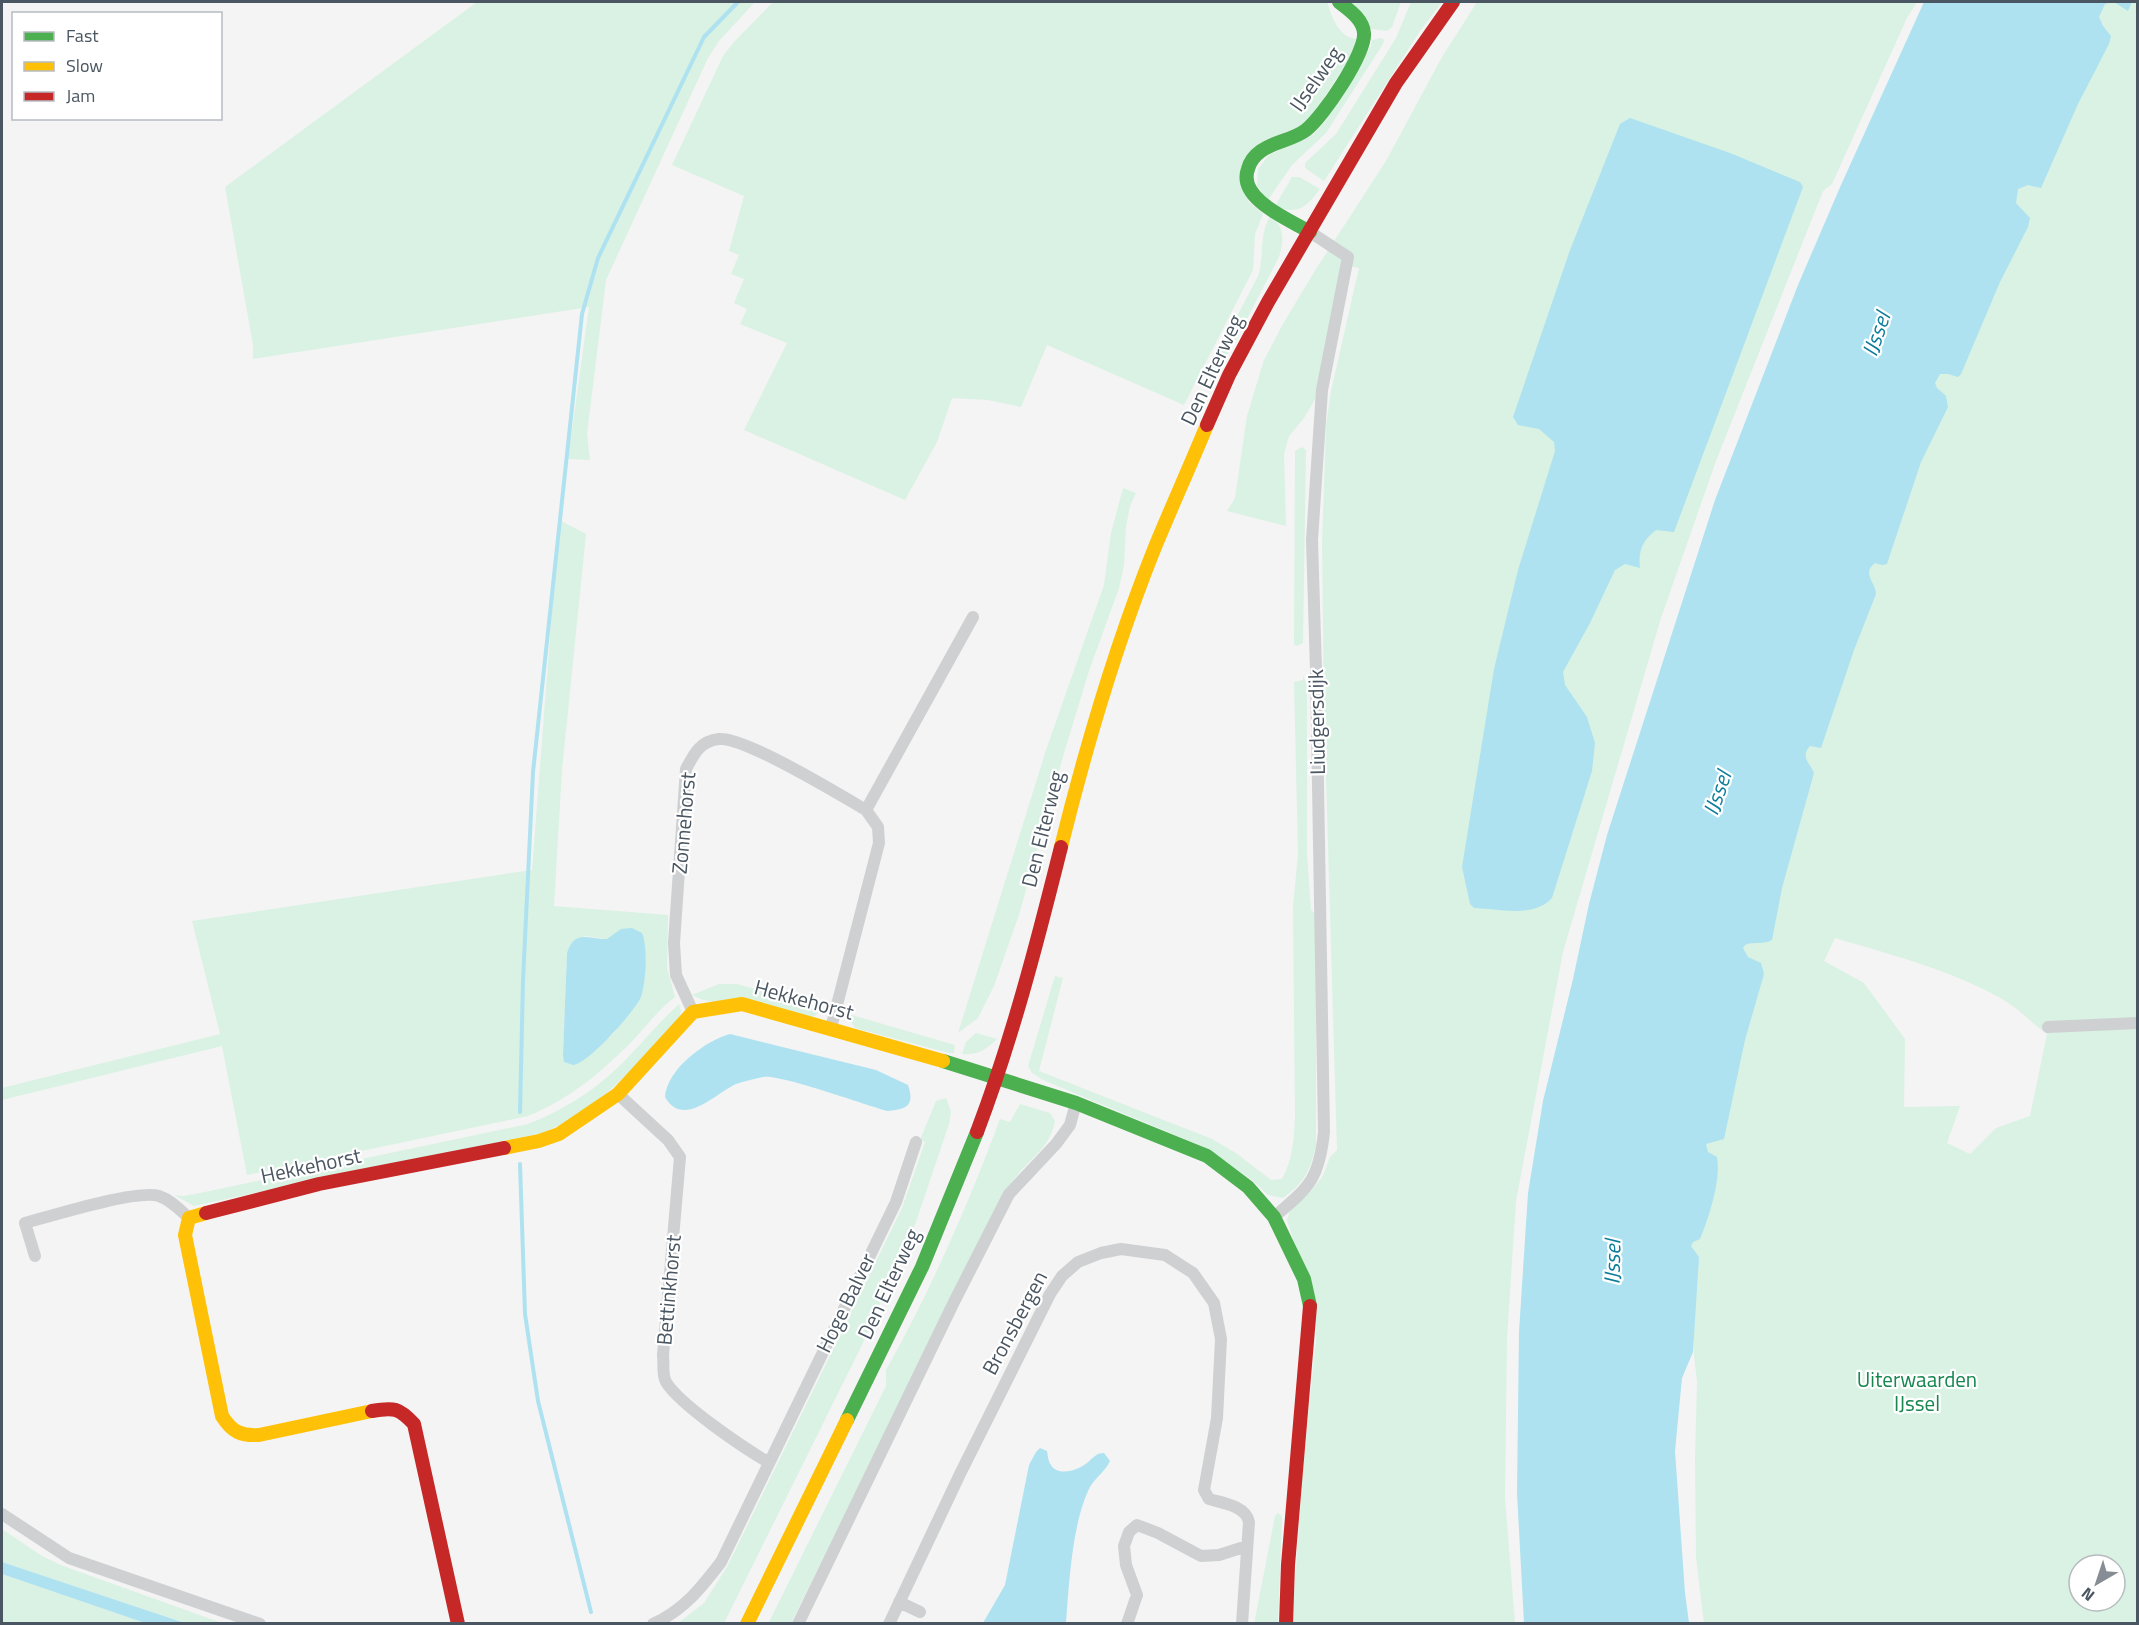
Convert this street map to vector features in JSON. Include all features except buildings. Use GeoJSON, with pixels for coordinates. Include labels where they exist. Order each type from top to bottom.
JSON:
{"type":"FeatureCollection","features":[{"type":"Feature","properties":{"kind":"street","name":"IJselweg"},"geometry":{"type":"LineString","coordinates":[[1310,232],[1257,200],[1251,192],[1246,174],[1252,158],[1261,150],[1301,133],[1313,124],[1358,58],[1364,46],[1365,31],[1358,17],[1339,2]]}},
{"type":"Feature","properties":{"kind":"street","name":"Den Elterweg"},"geometry":{"type":"LineString","coordinates":[[747,1623],[922,1267],[965,1164],[997,1078],[1035,950],[1082,761],[1130,617],[1155,548],[1229,375],[1268,302],[1391,93],[1453,2]]}},
{"type":"Feature","properties":{"kind":"street","name":"Liudgersdijk"},"geometry":{"type":"LineString","coordinates":[[1274,1217],[1311,1183],[1321,1158],[1324,1132],[1312,540],[1322,390],[1348,257],[1310,232]]}},
{"type":"Feature","properties":{"kind":"street"},"geometry":{"type":"LineString","coordinates":[[831,1028],[879,843],[878,827],[866,810],[974,617]]}},
{"type":"Feature","properties":{"kind":"street","name":"Zonnehorst"},"geometry":{"type":"LineString","coordinates":[[693,1012],[675,975],[674,943],[686,769],[698,748],[720,739],[749,746],[866,810]]}},
{"type":"Feature","properties":{"kind":"street","name":"Hekkehorst"},"geometry":{"type":"LineString","coordinates":[[189,1218],[216,1209],[344,1180],[539,1141],[559,1134],[618,1094],[693,1012],[742,1004],[997,1078]]}},
{"type":"Feature","properties":{"kind":"street"},"geometry":{"type":"LineString","coordinates":[[2048,1027],[2138,1023]]}},
{"type":"Feature","properties":{"kind":"street"},"geometry":{"type":"LineString","coordinates":[[997,1078],[1076,1103],[1207,1156],[1248,1187],[1274,1217],[1294,1255],[1310,1303],[1288,1565],[1286,1623]]}},
{"type":"Feature","properties":{"kind":"street","name":"Bettinkhorst"},"geometry":{"type":"LineString","coordinates":[[618,1094],[668,1140],[680,1157],[663,1355],[665,1381],[682,1400],[748,1450],[768,1461]]}},
{"type":"Feature","properties":{"kind":"street"},"geometry":{"type":"LineString","coordinates":[[798,1623],[1009,1194],[1056,1144],[1070,1125],[1076,1103]]}},
{"type":"Feature","properties":{"kind":"street","name":"Hoge Balver"},"geometry":{"type":"LineString","coordinates":[[653,1623],[671,1615],[686,1603],[700,1590],[721,1562],[768,1461],[896,1202],[916,1142]]}},
{"type":"Feature","properties":{"kind":"street"},"geometry":{"type":"LineString","coordinates":[[35,1256],[25,1223],[145,1193],[170,1201],[189,1218],[185,1235],[189,1257],[222,1416],[231,1430],[242,1436],[259,1436],[387,1408],[402,1411],[414,1424],[458,1623]]}},
{"type":"Feature","properties":{"kind":"street","name":"Bronsbergen"},"geometry":{"type":"LineString","coordinates":[[889,1623],[1050,1294],[1062,1276],[1078,1262],[1101,1253],[1121,1249],[1165,1254],[1193,1273],[1214,1303],[1221,1339],[1218,1418],[1204,1490],[1209,1499],[1244,1511],[1248,1515],[1242,1623]]}},
{"type":"Feature","properties":{"kind":"street"},"geometry":{"type":"LineString","coordinates":[[2,1514],[69,1558],[260,1623]]}},
{"type":"Feature","properties":{"kind":"street"},"geometry":{"type":"LineString","coordinates":[[1127,1623],[1137,1595],[1126,1565],[1124,1546],[1129,1532],[1137,1526],[1158,1533],[1201,1556],[1219,1555],[1247,1546]]}},
{"type":"Feature","properties":{"kind":"street"},"geometry":{"type":"LineString","coordinates":[[899,1602],[920,1612]]}},
{"type":"Feature","properties":{"kind":"green space"},"geometry":{"type":"Polygon","coordinates":[[[477,2],[755,2],[719,41],[708,58],[606,280],[587,434],[590,460],[568,459],[589,307],[253,359],[253,345],[225,187],[477,2]]]}},
{"type":"Feature","properties":{"kind":"green space"},"geometry":{"type":"Polygon","coordinates":[[[773,2],[1327,2],[1341,31],[1351,38],[1358,39],[1355,50],[1311,118],[1302,125],[1258,144],[1248,201],[1263,214],[1255,234],[1253,270],[1184,405],[1047,345],[1021,407],[988,400],[952,398],[937,442],[905,500],[744,430],[787,343],[740,324],[747,309],[734,303],[744,279],[731,274],[739,255],[729,251],[744,196],[672,165],[723,56],[773,2]]]}},
{"type":"Feature","properties":{"kind":"green space"},"geometry":{"type":"Polygon","coordinates":[[[1347,2],[1401,2],[1392,27],[1387,31],[1371,29],[1347,2]]]}},
{"type":"Feature","properties":{"kind":"green space"},"geometry":{"type":"Polygon","coordinates":[[[1411,2],[1442,2],[1420,31],[1324,181],[1305,168],[1305,163],[1336,134],[1396,38],[1411,2]]]}},
{"type":"Feature","properties":{"kind":"green space"},"geometry":{"type":"Polygon","coordinates":[[[1477,2],[1917,2],[1907,18],[1832,184],[1823,191],[1716,461],[1661,618],[1563,952],[1516,1201],[1507,1338],[1505,1498],[1515,1623],[1292,1623],[1303,1468],[1316,1340],[1316,1310],[1287,1220],[1291,1208],[1310,1192],[1323,1176],[1330,1157],[1337,1150],[1324,709],[1322,543],[1326,426],[1331,391],[1359,268],[1343,265],[1316,398],[1304,418],[1289,436],[1284,454],[1286,526],[1227,511],[1235,498],[1247,416],[1264,360],[1316,269],[1386,161],[1442,57],[1477,2]]]}},
{"type":"Feature","properties":{"kind":"green space","name":"Uiterwaarden IJssel"},"geometry":{"type":"Polygon","coordinates":[[[2105,2],[2137,2],[2137,1623],[1704,1624],[1696,1557],[1697,1382],[1690,1245],[1703,1149],[1741,948],[1803,749],[1933,381],[2015,193],[2105,2]],[[1835,938],[1824,961],[1864,983],[1905,1039],[1904,1107],[1960,1106],[1947,1143],[1970,1154],[1996,1128],[2030,1116],[2047,1034],[2017,1009],[1987,991],[1966,981],[1835,938]]]}},
{"type":"Feature","properties":{"kind":"green space"},"geometry":{"type":"Polygon","coordinates":[[[1381,38],[1384,40],[1383,44],[1326,133],[1292,165],[1268,200],[1257,186],[1258,169],[1269,155],[1314,134],[1326,120],[1371,46],[1372,40],[1381,38]]]}},
{"type":"Feature","properties":{"kind":"green space"},"geometry":{"type":"Polygon","coordinates":[[[1292,177],[1299,177],[1320,189],[1306,205],[1296,210],[1275,206],[1292,177]]]}},
{"type":"Feature","properties":{"kind":"green space"},"geometry":{"type":"Polygon","coordinates":[[[1270,216],[1281,229],[1282,245],[1279,257],[1237,338],[1211,380],[1205,378],[1258,276],[1264,232],[1270,216]]]}},
{"type":"Feature","properties":{"kind":"green space"},"geometry":{"type":"Polygon","coordinates":[[[1302,447],[1306,450],[1303,643],[1297,646],[1294,644],[1295,451],[1302,447]]]}},
{"type":"Feature","properties":{"kind":"green space"},"geometry":{"type":"Polygon","coordinates":[[[1123,488],[1136,493],[1130,506],[1126,526],[1124,565],[1119,588],[1089,671],[1019,915],[994,986],[978,1018],[958,1033],[1046,750],[1104,585],[1111,533],[1123,488]]]}},
{"type":"Feature","properties":{"kind":"green space"},"geometry":{"type":"Polygon","coordinates":[[[559,520],[586,534],[562,770],[554,906],[668,915],[667,968],[675,997],[599,1072],[559,1101],[528,1116],[247,1175],[222,1046],[2,1100],[2,1088],[220,1034],[192,921],[532,870],[559,520]],[[585,936],[567,953],[563,1055],[580,1062],[613,1034],[641,997],[607,939],[585,936]]]}},
{"type":"Feature","properties":{"kind":"green space"},"geometry":{"type":"Polygon","coordinates":[[[1303,675],[1307,686],[1307,854],[1311,910],[1316,914],[1316,1145],[1306,1175],[1297,1187],[1283,1198],[1268,1195],[1251,1179],[1202,1146],[1043,1080],[1032,1073],[1028,1066],[1055,976],[1063,978],[1039,1071],[1212,1139],[1236,1153],[1271,1180],[1282,1179],[1291,1156],[1295,1117],[1293,907],[1298,854],[1294,682],[1303,680],[1303,675]]]}},
{"type":"Feature","properties":{"kind":"green space"},"geometry":{"type":"Polygon","coordinates":[[[719,984],[737,984],[824,1008],[813,1017],[703,1000],[692,995],[719,984]]]}},
{"type":"Feature","properties":{"kind":"green space"},"geometry":{"type":"Polygon","coordinates":[[[679,1004],[681,1011],[679,1020],[616,1084],[581,1112],[542,1133],[194,1206],[174,1195],[200,1193],[528,1124],[563,1108],[595,1087],[622,1063],[679,1004]]]}},
{"type":"Feature","properties":{"kind":"green space"},"geometry":{"type":"Polygon","coordinates":[[[845,1013],[955,1045],[954,1053],[855,1028],[845,1013]]]}},
{"type":"Feature","properties":{"kind":"green space"},"geometry":{"type":"Polygon","coordinates":[[[976,1033],[997,1039],[981,1051],[962,1054],[966,1042],[976,1033]]]}},
{"type":"Feature","properties":{"kind":"green space"},"geometry":{"type":"Polygon","coordinates":[[[946,1098],[951,1112],[949,1124],[916,1222],[862,1345],[724,1623],[677,1624],[704,1603],[728,1565],[902,1208],[925,1142],[920,1140],[936,1101],[946,1098]]]}},
{"type":"Feature","properties":{"kind":"green space"},"geometry":{"type":"Polygon","coordinates":[[[1020,1104],[1050,1113],[1055,1121],[1049,1138],[1004,1193],[791,1623],[768,1624],[886,1386],[886,1370],[948,1247],[1000,1119],[1010,1122],[1020,1104]]]}},
{"type":"Feature","properties":{"kind":"green space"},"geometry":{"type":"Polygon","coordinates":[[[1278,1513],[1282,1519],[1278,1623],[1254,1624],[1275,1516],[1278,1513]]]}},
{"type":"Feature","properties":{"kind":"green space"},"geometry":{"type":"Polygon","coordinates":[[[2,1529],[42,1556],[63,1566],[222,1623],[186,1623],[2,1562],[2,1529]]]}},
{"type":"Feature","properties":{"kind":"green space"},"geometry":{"type":"Polygon","coordinates":[[[2,1574],[145,1623],[2,1623],[2,1574]]]}},
{"type":"Feature","properties":{"kind":"water","name":"IJssel"},"geometry":{"type":"Polygon","coordinates":[[[1924,2],[2114,2],[2105,4],[2099,17],[2111,36],[2041,188],[2028,185],[2018,189],[2016,203],[2030,218],[2028,227],[2000,282],[1961,374],[1958,377],[1940,374],[1935,383],[1946,396],[1948,407],[1921,462],[1887,564],[1875,563],[1869,571],[1876,594],[1854,650],[1821,748],[1810,746],[1806,753],[1814,773],[1782,888],[1772,940],[1748,944],[1743,948],[1748,957],[1761,963],[1764,974],[1745,1040],[1724,1139],[1706,1144],[1708,1152],[1717,1157],[1716,1188],[1700,1239],[1693,1242],[1691,1246],[1699,1257],[1693,1352],[1682,1378],[1675,1451],[1689,1623],[1524,1623],[1517,1493],[1519,1332],[1528,1193],[1543,1101],[1589,904],[1607,835],[1715,500],[1798,285],[1924,2]]]}},
{"type":"Feature","properties":{"kind":"water"},"geometry":{"type":"Polygon","coordinates":[[[2114,2],[2132,2],[2128,11],[2114,2]]]}},
{"type":"Feature","properties":{"kind":"water"},"geometry":{"type":"Polygon","coordinates":[[[1630,118],[1730,153],[1800,182],[1803,187],[1674,532],[1656,530],[1648,538],[1642,546],[1640,568],[1625,564],[1615,570],[1563,672],[1565,685],[1587,717],[1595,743],[1592,771],[1552,898],[1545,904],[1526,910],[1505,911],[1474,908],[1470,904],[1462,867],[1494,669],[1518,570],[1555,451],[1554,442],[1539,429],[1518,425],[1513,417],[1570,250],[1620,124],[1630,118]]]}},
{"type":"Feature","properties":{"kind":"water"},"geometry":{"type":"Polygon","coordinates":[[[632,928],[642,933],[644,939],[646,955],[641,997],[600,1047],[573,1065],[564,1062],[567,953],[570,946],[578,938],[607,939],[621,929],[632,928]]]}},
{"type":"Feature","properties":{"kind":"water"},"geometry":{"type":"Polygon","coordinates":[[[730,1034],[876,1070],[908,1085],[910,1102],[900,1109],[887,1111],[786,1080],[763,1077],[736,1084],[700,1106],[681,1110],[672,1106],[665,1097],[672,1076],[699,1050],[730,1034]]]}},
{"type":"Feature","properties":{"kind":"water"},"geometry":{"type":"Polygon","coordinates":[[[1040,1448],[1047,1451],[1050,1463],[1058,1471],[1079,1468],[1101,1453],[1104,1453],[1110,1461],[1090,1487],[1078,1521],[1072,1556],[1066,1623],[983,1623],[1005,1585],[1029,1465],[1040,1448]]]}},
{"type":"Feature","properties":{"kind":"water"},"geometry":{"type":"Polygon","coordinates":[[[2,1562],[185,1623],[145,1623],[2,1574],[2,1562]]]}},
{"type":"Feature","properties":{"kind":"waterway"},"geometry":{"type":"LineString","coordinates":[[520,1112],[523,980],[533,772],[582,314],[598,258],[704,37],[738,2]]}},
{"type":"Feature","properties":{"kind":"waterway"},"geometry":{"type":"LineString","coordinates":[[520,1164],[525,1314],[538,1401],[591,1612]]}},
{"type":"Feature","properties":{"kind":"traffic: fast"},"geometry":{"type":"LineString","coordinates":[[1310,232],[1279,215],[1258,199],[1250,190],[1247,180],[1248,169],[1253,159],[1261,151],[1306,130],[1323,112],[1351,69],[1363,42],[1364,33],[1358,19],[1339,2]]}},
{"type":"Feature","properties":{"kind":"traffic: fast"},"geometry":{"type":"LineString","coordinates":[[943,1061],[1076,1103],[1207,1156],[1248,1187],[1274,1217],[1304,1279],[1310,1306]]}},
{"type":"Feature","properties":{"kind":"traffic: fast"},"geometry":{"type":"LineString","coordinates":[[847,1420],[922,1267],[977,1132]]}},
{"type":"Feature","properties":{"kind":"traffic: slow"},"geometry":{"type":"LineString","coordinates":[[1061,847],[1091,733],[1127,621],[1155,547],[1207,425]]}},
{"type":"Feature","properties":{"kind":"traffic: slow"},"geometry":{"type":"LineString","coordinates":[[504,1148],[539,1141],[559,1134],[618,1094],[693,1012],[742,1004],[943,1061]]}},
{"type":"Feature","properties":{"kind":"traffic: slow"},"geometry":{"type":"LineString","coordinates":[[206,1213],[189,1218],[185,1235],[222,1416],[226,1421],[238,1432],[259,1435],[372,1411]]}},
{"type":"Feature","properties":{"kind":"traffic: slow"},"geometry":{"type":"LineString","coordinates":[[747,1624],[847,1420]]}},
{"type":"Feature","properties":{"kind":"traffic: jam"},"geometry":{"type":"LineString","coordinates":[[1207,425],[1229,375],[1268,302],[1396,83],[1453,2]]}},
{"type":"Feature","properties":{"kind":"traffic: jam"},"geometry":{"type":"LineString","coordinates":[[977,1132],[1013,1027],[1061,847]]}},
{"type":"Feature","properties":{"kind":"traffic: jam"},"geometry":{"type":"LineString","coordinates":[[206,1213],[319,1184],[504,1148]]}},
{"type":"Feature","properties":{"kind":"traffic: jam"},"geometry":{"type":"LineString","coordinates":[[1286,1624],[1288,1565],[1310,1306]]}},
{"type":"Feature","properties":{"kind":"traffic: jam"},"geometry":{"type":"LineString","coordinates":[[372,1411],[396,1410],[414,1424],[458,1624]]}}]}
